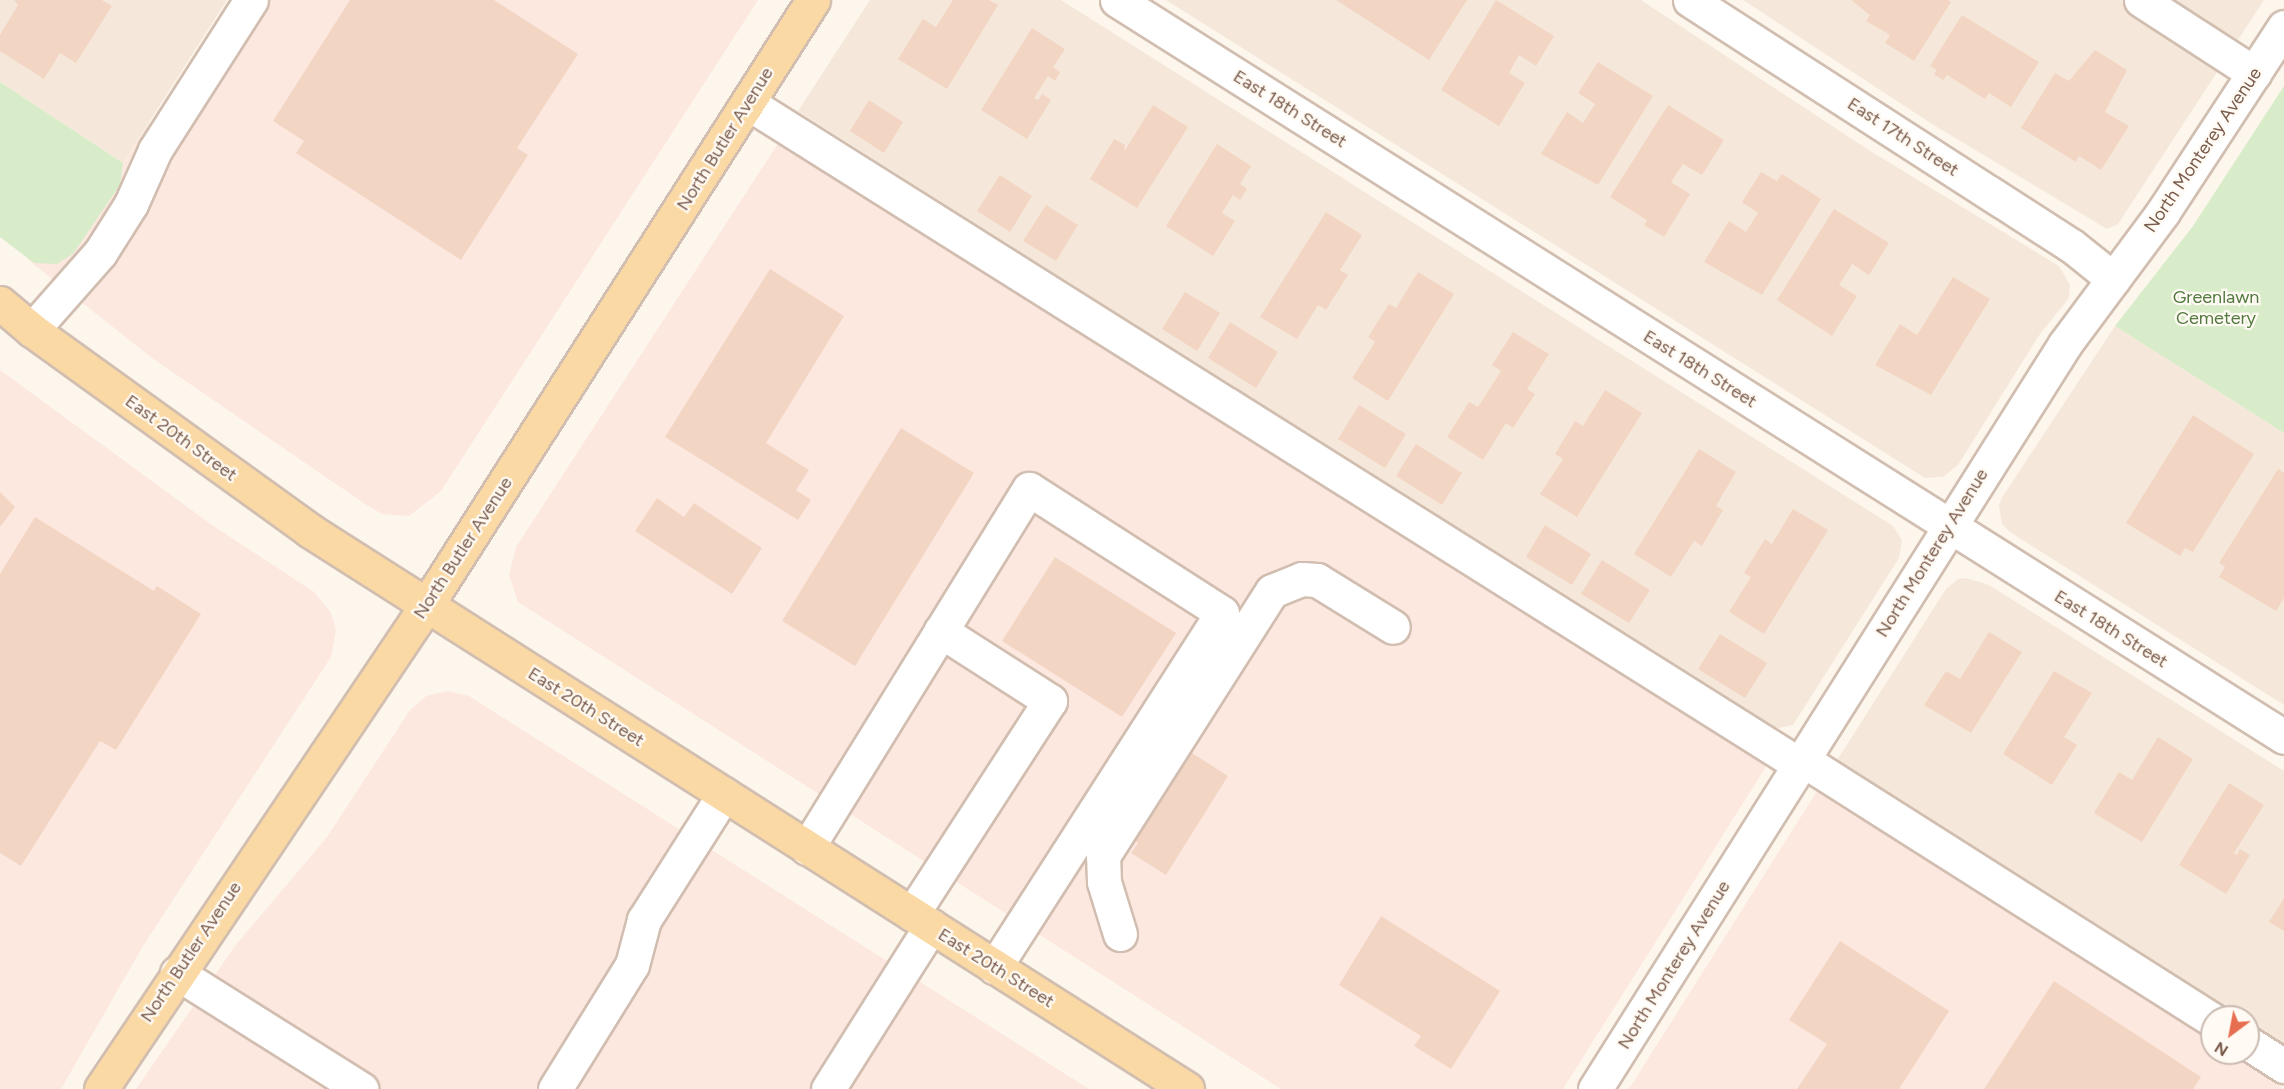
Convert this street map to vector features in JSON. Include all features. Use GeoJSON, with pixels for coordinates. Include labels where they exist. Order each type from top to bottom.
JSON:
{"type":"FeatureCollection","features":[{"type":"Feature","properties":{"kind":"main road","name":"North Butler Avenue"},"geometry":{"type":"LineString","coordinates":[[101,1089],[426,606],[813,0]]}},
{"type":"Feature","properties":{"kind":"main road","name":"East 20th Street"},"geometry":{"type":"LineString","coordinates":[[0,303],[32,330],[309,530],[1187,1089]]}},
{"type":"Feature","properties":{"kind":"street"},"geometry":{"type":"LineString","coordinates":[[32,330],[100,253],[131,204],[155,150],[251,0]]}},
{"type":"Feature","properties":{"kind":"street","name":"East 18th Street"},"geometry":{"type":"LineString","coordinates":[[1117,0],[2284,737]]}},
{"type":"Feature","properties":{"kind":"street","name":"East 17th Street"},"geometry":{"type":"LineString","coordinates":[[1690,0],[2072,246],[2113,279]]}},
{"type":"Feature","properties":{"kind":"street"},"geometry":{"type":"LineString","coordinates":[[2141,0],[2254,73]]}},
{"type":"Feature","properties":{"kind":"street","name":"North Monterey Avenue"},"geometry":{"type":"LineString","coordinates":[[1595,1089],[2065,344],[2163,212],[2284,27]]}},
{"type":"Feature","properties":{"kind":"street"},"geometry":{"type":"LineString","coordinates":[[748,103],[2200,1012]]}},
{"type":"Feature","properties":{"kind":"street"},"geometry":{"type":"LineString","coordinates":[[807,848],[1029,489],[1222,614],[995,967]]}},
{"type":"Feature","properties":{"kind":"street"},"geometry":{"type":"LineString","coordinates":[[1120,934],[1104,882],[1103,856],[1272,591],[1302,579],[1317,580],[1393,627]]}},
{"type":"Feature","properties":{"kind":"street"},"geometry":{"type":"LineString","coordinates":[[828,1089],[921,920],[1050,700],[941,631]]}},
{"type":"Feature","properties":{"kind":"street"},"geometry":{"type":"LineString","coordinates":[[555,1089],[632,965],[644,920],[724,794]]}},
{"type":"Feature","properties":{"kind":"street"},"geometry":{"type":"LineString","coordinates":[[177,973],[362,1089]]}},
{"type":"Feature","properties":{"kind":"street"},"geometry":{"type":"LineString","coordinates":[[2260,1051],[2284,1066]]}},
{"type":"Feature","properties":{"kind":"shaded area"},"geometry":{"type":"Polygon","coordinates":[[[0,0],[227,0],[123,163],[0,82],[0,0]]]}},
{"type":"Feature","properties":{"kind":"shaded area"},"geometry":{"type":"Polygon","coordinates":[[[263,0],[758,0],[441,491],[409,516],[382,514],[368,506],[152,358],[27,259],[34,263],[120,185],[123,163],[149,123],[174,139],[263,0]]]}},
{"type":"Feature","properties":{"kind":"shaded area"},"geometry":{"type":"Polygon","coordinates":[[[870,0],[1061,0],[1893,526],[1902,540],[1899,558],[1793,725],[1773,729],[798,111],[870,0]]]}},
{"type":"Feature","properties":{"kind":"shaded area"},"geometry":{"type":"Polygon","coordinates":[[[1166,0],[1641,0],[1867,149],[2059,266],[2070,285],[2069,298],[2040,334],[1958,465],[1943,477],[1925,478],[1166,0]]]}},
{"type":"Feature","properties":{"kind":"shaded area"},"geometry":{"type":"Polygon","coordinates":[[[1743,0],[2264,0],[2118,224],[2107,229],[1932,124],[1743,0]]]}},
{"type":"Feature","properties":{"kind":"shaded area"},"geometry":{"type":"Polygon","coordinates":[[[779,142],[1767,765],[1563,1089],[1281,1089],[518,602],[509,575],[516,547],[779,142]]]}},
{"type":"Feature","properties":{"kind":"shaded area"},"geometry":{"type":"Polygon","coordinates":[[[2115,326],[2284,433],[2284,705],[2010,532],[2002,524],[1999,505],[2003,496],[2115,326]]]}},
{"type":"Feature","properties":{"kind":"shaded area"},"geometry":{"type":"Polygon","coordinates":[[[0,370],[212,525],[314,592],[331,613],[336,630],[331,657],[143,946],[61,1089],[0,1089],[0,370]]]}},
{"type":"Feature","properties":{"kind":"shaded area"},"geometry":{"type":"Polygon","coordinates":[[[1966,578],[1989,585],[2284,771],[2284,1051],[2260,1036],[2260,1005],[2212,1005],[1834,765],[1946,589],[1958,579],[1966,578]]]}},
{"type":"Feature","properties":{"kind":"shaded area"},"geometry":{"type":"Polygon","coordinates":[[[447,691],[469,696],[1089,1089],[136,1089],[235,946],[327,837],[410,710],[426,696],[447,691]]]}},
{"type":"Feature","properties":{"kind":"shaded area"},"geometry":{"type":"Polygon","coordinates":[[[1819,788],[2200,1034],[2200,1065],[2248,1065],[2284,1089],[1629,1089],[1819,788]]]}},
{"type":"Feature","properties":{"kind":"green space"},"geometry":{"type":"Polygon","coordinates":[[[0,82],[123,163],[120,185],[73,254],[57,264],[34,263],[0,237],[0,82]]]}},
{"type":"Feature","properties":{"kind":"green space","name":"Greenlawn Cemetery"},"geometry":{"type":"Polygon","coordinates":[[[2284,86],[2284,433],[2115,326],[2193,226],[2284,86]]]}},
{"type":"Feature","properties":{"kind":"building"},"geometry":{"type":"Polygon","coordinates":[[[14,0],[102,0],[112,6],[76,63],[60,53],[44,79],[0,51],[0,35],[18,5],[14,0]]]}},
{"type":"Feature","properties":{"kind":"building"},"geometry":{"type":"Polygon","coordinates":[[[350,0],[494,0],[578,54],[517,148],[528,155],[461,260],[296,153],[304,141],[273,121],[350,0]]]}},
{"type":"Feature","properties":{"kind":"building"},"geometry":{"type":"Polygon","coordinates":[[[953,0],[989,0],[998,5],[947,89],[898,59],[923,19],[936,27],[953,0]]]}},
{"type":"Feature","properties":{"kind":"building"},"geometry":{"type":"Polygon","coordinates":[[[1336,0],[1467,0],[1429,60],[1336,0]]]}},
{"type":"Feature","properties":{"kind":"building"},"geometry":{"type":"Polygon","coordinates":[[[1496,0],[1554,36],[1536,66],[1519,55],[1509,73],[1525,83],[1499,126],[1441,90],[1496,0]]]}},
{"type":"Feature","properties":{"kind":"building"},"geometry":{"type":"Polygon","coordinates":[[[1851,0],[1948,0],[1951,2],[1914,61],[1885,43],[1890,35],[1866,21],[1870,15],[1851,0]]]}},
{"type":"Feature","properties":{"kind":"building"},"geometry":{"type":"Polygon","coordinates":[[[1962,15],[2039,62],[2011,107],[1989,93],[1985,99],[1947,75],[1943,80],[1934,74],[1937,70],[1930,66],[1962,15]]]}},
{"type":"Feature","properties":{"kind":"building"},"geometry":{"type":"Polygon","coordinates":[[[1032,28],[1065,49],[1053,67],[1060,72],[1055,81],[1048,76],[1034,98],[1038,100],[1042,94],[1051,100],[1027,139],[981,110],[1032,28]]]}},
{"type":"Feature","properties":{"kind":"building"},"geometry":{"type":"Polygon","coordinates":[[[2095,50],[2127,70],[2105,112],[2129,126],[2101,170],[2079,156],[2076,162],[2021,128],[2055,73],[2069,81],[2095,50]]]}},
{"type":"Feature","properties":{"kind":"building"},"geometry":{"type":"Polygon","coordinates":[[[1598,62],[1653,96],[1598,185],[1541,154],[1567,112],[1583,123],[1595,104],[1578,93],[1598,62]]]}},
{"type":"Feature","properties":{"kind":"building"},"geometry":{"type":"Polygon","coordinates":[[[869,100],[903,122],[884,153],[850,131],[869,100]]]}},
{"type":"Feature","properties":{"kind":"building"},"geometry":{"type":"Polygon","coordinates":[[[1153,105],[1188,127],[1137,208],[1090,179],[1114,139],[1125,145],[1124,152],[1153,105]]]}},
{"type":"Feature","properties":{"kind":"building"},"geometry":{"type":"Polygon","coordinates":[[[1668,105],[1724,140],[1702,175],[1683,164],[1671,182],[1690,194],[1664,237],[1644,225],[1647,220],[1610,197],[1668,105]]]}},
{"type":"Feature","properties":{"kind":"building"},"geometry":{"type":"Polygon","coordinates":[[[1217,144],[1251,166],[1240,184],[1247,189],[1240,200],[1233,195],[1222,213],[1235,221],[1213,256],[1166,226],[1217,144]]]}},
{"type":"Feature","properties":{"kind":"building"},"geometry":{"type":"Polygon","coordinates":[[[1761,172],[1777,181],[1782,174],[1821,199],[1762,295],[1704,262],[1729,221],[1746,232],[1758,213],[1742,202],[1761,172]]]}},
{"type":"Feature","properties":{"kind":"building"},"geometry":{"type":"Polygon","coordinates":[[[1000,175],[1032,196],[1010,232],[977,211],[1000,175]]]}},
{"type":"Feature","properties":{"kind":"building"},"geometry":{"type":"Polygon","coordinates":[[[1046,205],[1078,225],[1056,261],[1023,241],[1046,205]]]}},
{"type":"Feature","properties":{"kind":"building"},"geometry":{"type":"Polygon","coordinates":[[[1834,209],[1889,243],[1869,275],[1852,264],[1839,285],[1857,296],[1832,336],[1777,300],[1834,209]]]}},
{"type":"Feature","properties":{"kind":"building"},"geometry":{"type":"Polygon","coordinates":[[[1326,212],[1362,235],[1340,270],[1348,275],[1326,310],[1318,305],[1297,339],[1260,317],[1326,212]]]}},
{"type":"Feature","properties":{"kind":"building"},"geometry":{"type":"Polygon","coordinates":[[[770,269],[844,316],[766,443],[809,470],[796,490],[811,500],[798,520],[665,437],[770,269]]]}},
{"type":"Feature","properties":{"kind":"building"},"geometry":{"type":"Polygon","coordinates":[[[1418,272],[1454,294],[1388,401],[1352,378],[1375,342],[1368,337],[1389,304],[1396,308],[1418,272]]]}},
{"type":"Feature","properties":{"kind":"building"},"geometry":{"type":"Polygon","coordinates":[[[1953,277],[1990,299],[1931,395],[1875,365],[1900,324],[1917,335],[1953,277]]]}},
{"type":"Feature","properties":{"kind":"building"},"geometry":{"type":"Polygon","coordinates":[[[1185,292],[1220,313],[1197,351],[1162,329],[1185,292]]]}},
{"type":"Feature","properties":{"kind":"building"},"geometry":{"type":"Polygon","coordinates":[[[1230,322],[1278,352],[1256,388],[1208,358],[1230,322]]]}},
{"type":"Feature","properties":{"kind":"building"},"geometry":{"type":"Polygon","coordinates":[[[1513,332],[1549,354],[1527,389],[1535,394],[1513,428],[1506,423],[1483,460],[1447,437],[1469,402],[1478,407],[1501,371],[1492,365],[1513,332]]]}},
{"type":"Feature","properties":{"kind":"building"},"geometry":{"type":"Polygon","coordinates":[[[1605,390],[1642,413],[1577,517],[1540,494],[1563,459],[1555,454],[1575,421],[1583,426],[1605,390]]]}},
{"type":"Feature","properties":{"kind":"building"},"geometry":{"type":"Polygon","coordinates":[[[1359,405],[1406,434],[1385,468],[1338,439],[1359,405]]]}},
{"type":"Feature","properties":{"kind":"building"},"geometry":{"type":"Polygon","coordinates":[[[2193,415],[2254,454],[2193,552],[2185,548],[2180,556],[2126,523],[2193,415]]]}},
{"type":"Feature","properties":{"kind":"building"},"geometry":{"type":"Polygon","coordinates":[[[901,428],[974,473],[855,666],[782,621],[901,428]]]}},
{"type":"Feature","properties":{"kind":"building"},"geometry":{"type":"Polygon","coordinates":[[[1416,444],[1462,473],[1442,505],[1396,476],[1416,444]]]}},
{"type":"Feature","properties":{"kind":"building"},"geometry":{"type":"Polygon","coordinates":[[[1699,449],[1736,472],[1716,506],[1723,510],[1702,546],[1694,541],[1671,577],[1634,554],[1699,449]]]}},
{"type":"Feature","properties":{"kind":"building"},"geometry":{"type":"Polygon","coordinates":[[[2278,469],[2284,473],[2284,598],[2276,611],[2219,577],[2225,567],[2219,563],[2278,469]]]}},
{"type":"Feature","properties":{"kind":"building"},"geometry":{"type":"Polygon","coordinates":[[[0,492],[15,507],[0,527],[0,492]]]}},
{"type":"Feature","properties":{"kind":"building"},"geometry":{"type":"Polygon","coordinates":[[[657,498],[684,517],[694,503],[762,548],[732,594],[635,531],[657,498]]]}},
{"type":"Feature","properties":{"kind":"building"},"geometry":{"type":"Polygon","coordinates":[[[1793,509],[1828,530],[1764,634],[1729,612],[1751,577],[1744,573],[1765,539],[1772,544],[1793,509]]]}},
{"type":"Feature","properties":{"kind":"building"},"geometry":{"type":"Polygon","coordinates":[[[35,517],[154,591],[157,586],[201,614],[116,750],[100,741],[21,866],[0,853],[0,574],[35,517]]]}},
{"type":"Feature","properties":{"kind":"building"},"geometry":{"type":"Polygon","coordinates":[[[1545,525],[1591,554],[1572,585],[1526,557],[1545,525]]]}},
{"type":"Feature","properties":{"kind":"building"},"geometry":{"type":"Polygon","coordinates":[[[1055,557],[1176,633],[1122,717],[1002,641],[1055,557]]]}},
{"type":"Feature","properties":{"kind":"building"},"geometry":{"type":"Polygon","coordinates":[[[1602,560],[1650,590],[1629,623],[1581,594],[1602,560]]]}},
{"type":"Feature","properties":{"kind":"building"},"geometry":{"type":"Polygon","coordinates":[[[1989,632],[2022,652],[1971,733],[1924,705],[1946,671],[1960,679],[1989,632]]]}},
{"type":"Feature","properties":{"kind":"building"},"geometry":{"type":"Polygon","coordinates":[[[1720,634],[1767,663],[1745,698],[1698,669],[1720,634]]]}},
{"type":"Feature","properties":{"kind":"building"},"geometry":{"type":"Polygon","coordinates":[[[2054,671],[2092,693],[2064,737],[2077,745],[2052,785],[2003,754],[2054,671]]]}},
{"type":"Feature","properties":{"kind":"building"},"geometry":{"type":"Polygon","coordinates":[[[2158,737],[2193,759],[2142,842],[2094,813],[2119,772],[2132,780],[2158,737]]]}},
{"type":"Feature","properties":{"kind":"building"},"geometry":{"type":"Polygon","coordinates":[[[1181,746],[1228,776],[1166,875],[1131,853],[1138,843],[1125,835],[1181,746]]]}},
{"type":"Feature","properties":{"kind":"building"},"geometry":{"type":"Polygon","coordinates":[[[2229,783],[2264,805],[2234,853],[2237,855],[2240,849],[2250,855],[2226,894],[2179,865],[2229,783]]]}},
{"type":"Feature","properties":{"kind":"building"},"geometry":{"type":"Polygon","coordinates":[[[2284,898],[2284,931],[2269,922],[2284,898]]]}},
{"type":"Feature","properties":{"kind":"building"},"geometry":{"type":"Polygon","coordinates":[[[1381,916],[1500,991],[1451,1069],[1414,1046],[1421,1036],[1339,985],[1381,916]]]}},
{"type":"Feature","properties":{"kind":"building"},"geometry":{"type":"Polygon","coordinates":[[[1840,941],[1949,1011],[1899,1089],[1797,1089],[1827,1044],[1789,1020],[1840,941]]]}},
{"type":"Feature","properties":{"kind":"building"},"geometry":{"type":"Polygon","coordinates":[[[2054,981],[2201,1077],[2193,1089],[1984,1089],[2054,981]]]}}]}
